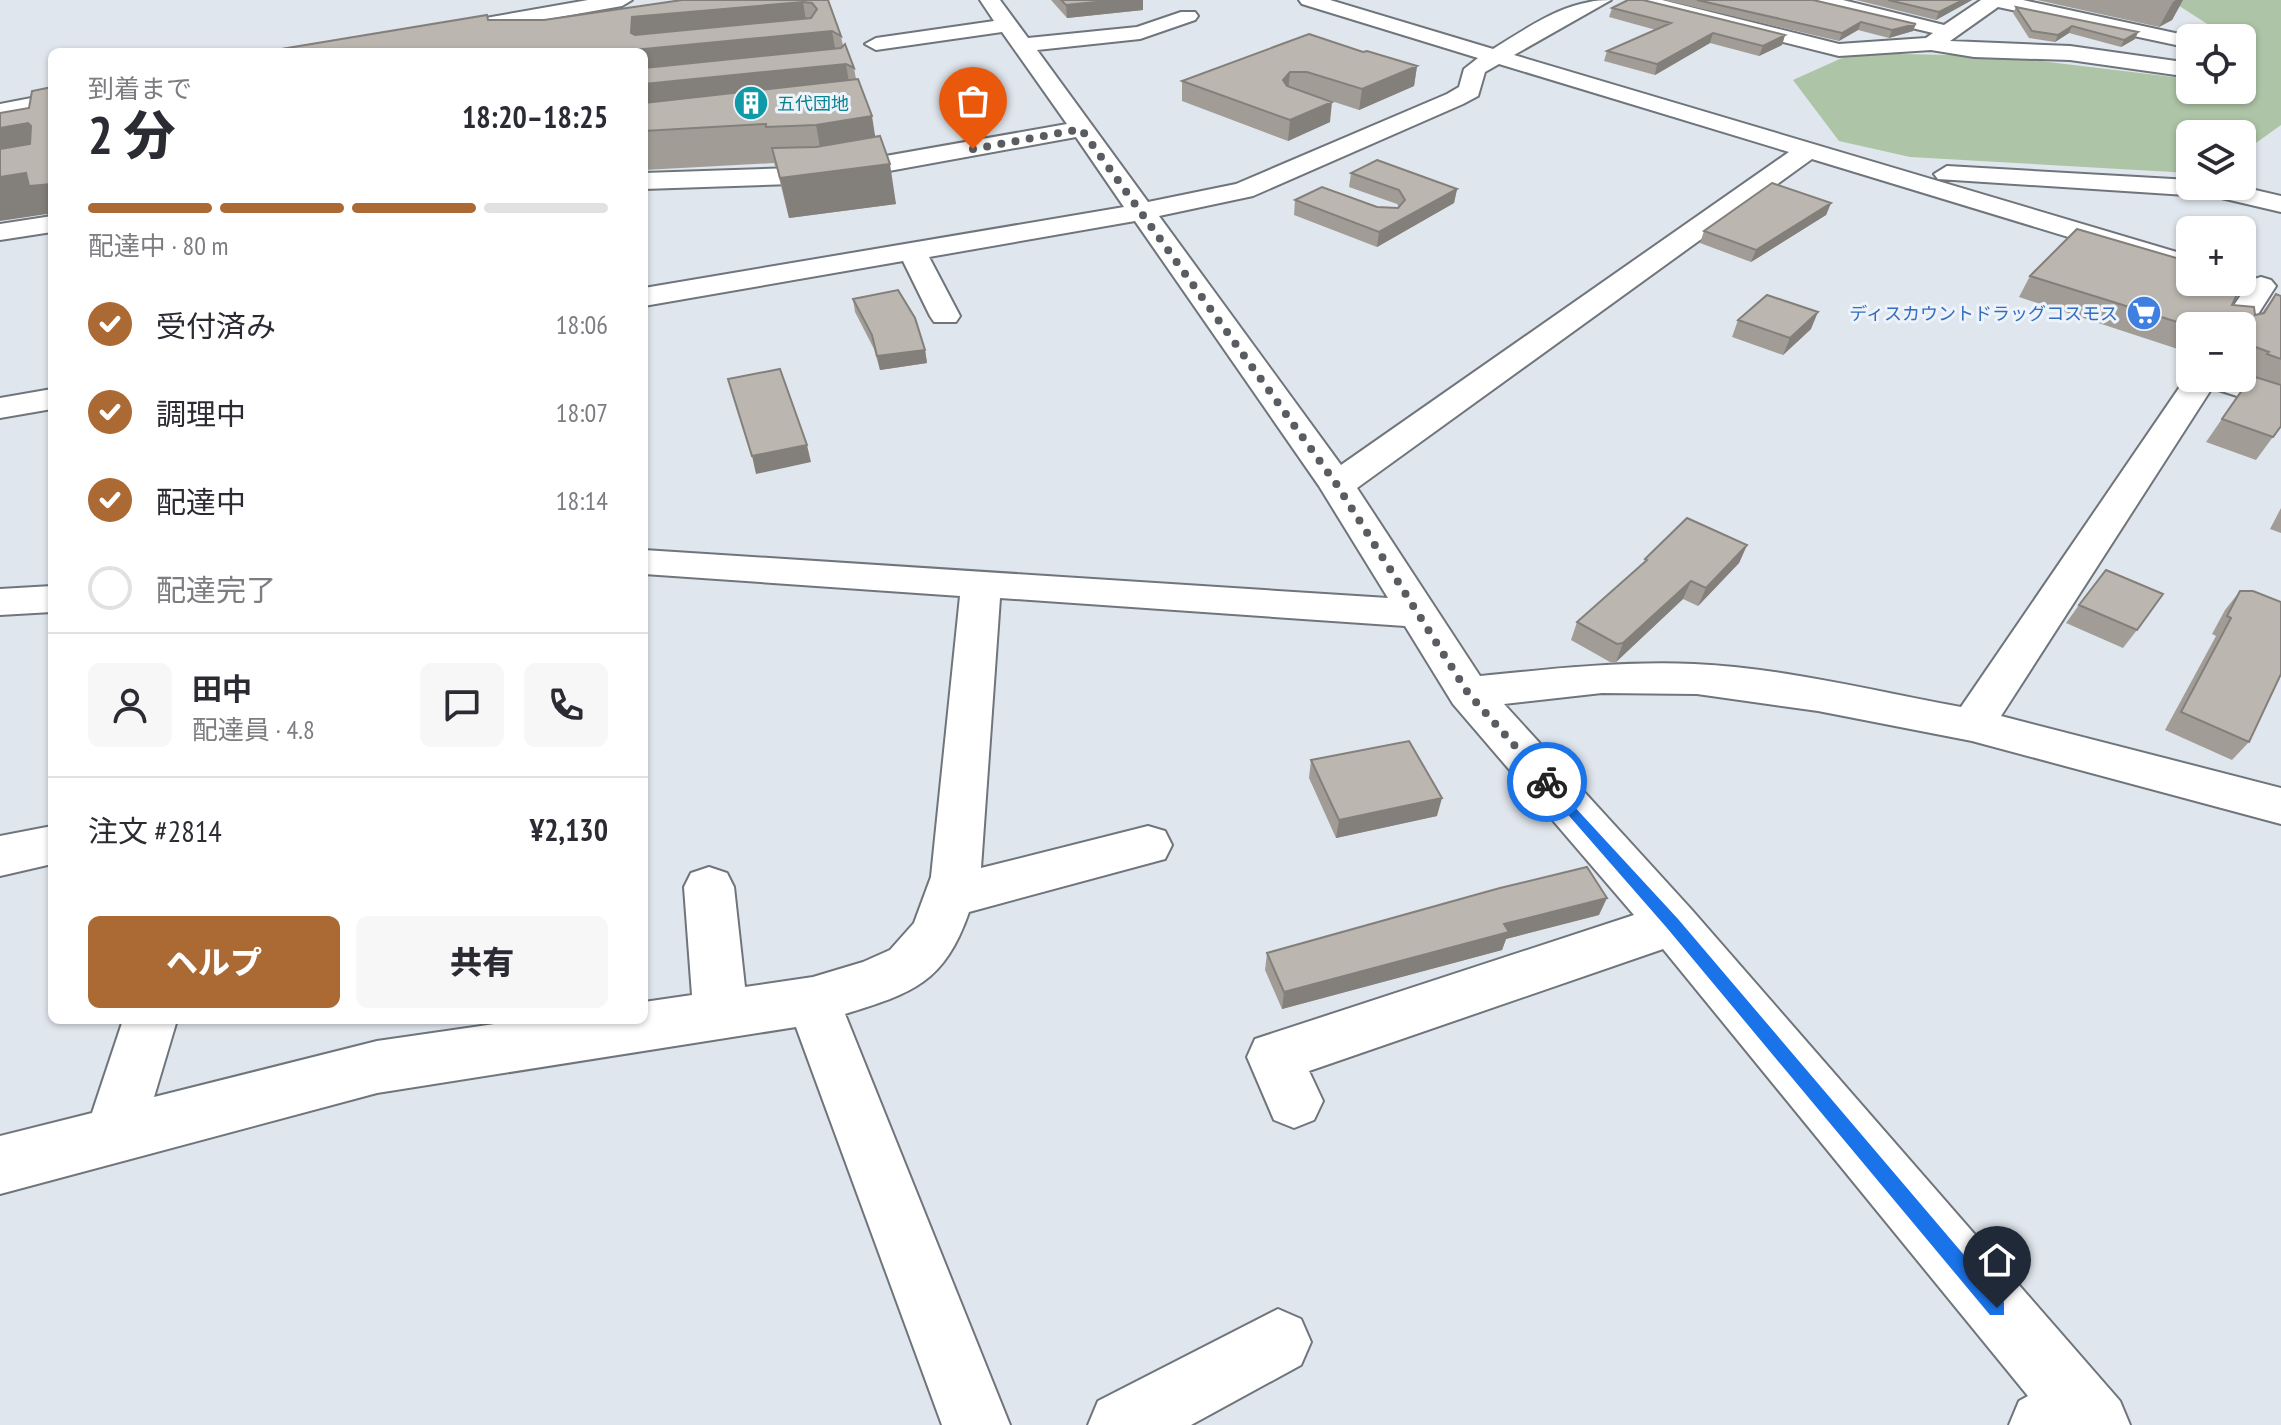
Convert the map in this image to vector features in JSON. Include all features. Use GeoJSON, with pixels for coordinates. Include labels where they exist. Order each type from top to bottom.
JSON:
{"type":"FeatureCollection","features":[{"type":"Feature","properties":{"kind":"street"},"geometry":{"type":"LineString","coordinates":[[436,33],[622,0]]}},
{"type":"Feature","properties":{"kind":"street"},"geometry":{"type":"LineString","coordinates":[[1309,0],[2176,261]]}},
{"type":"Feature","properties":{"kind":"street"},"geometry":{"type":"LineString","coordinates":[[648,296],[1141,212],[1244,190],[1470,91],[1475,69],[1493,55],[1601,0]]}},
{"type":"Feature","properties":{"kind":"street"},"geometry":{"type":"LineString","coordinates":[[1520,42],[1571,28],[1630,0]]}},
{"type":"Feature","properties":{"kind":"street"},"geometry":{"type":"LineString","coordinates":[[1638,0],[1839,50],[1931,44],[1983,52],[2070,53],[2176,68]]}},
{"type":"Feature","properties":{"kind":"street"},"geometry":{"type":"LineString","coordinates":[[1817,0],[1951,30]]}},
{"type":"Feature","properties":{"kind":"street"},"geometry":{"type":"LineString","coordinates":[[1931,44],[1995,0],[2176,39]]}},
{"type":"Feature","properties":{"kind":"street"},"geometry":{"type":"LineString","coordinates":[[876,44],[1006,24],[1140,33],[1188,16]]}},
{"type":"Feature","properties":{"kind":"street"},"geometry":{"type":"LineString","coordinates":[[1006,24],[1337,485],[1468,693],[1673,924],[2072,1418]]}},
{"type":"Feature","properties":{"kind":"street"},"geometry":{"type":"LineString","coordinates":[[0,111],[48,102]]}},
{"type":"Feature","properties":{"kind":"street"},"geometry":{"type":"LineString","coordinates":[[1355,120],[1384,130]]}},
{"type":"Feature","properties":{"kind":"street"},"geometry":{"type":"LineString","coordinates":[[648,181],[764,179],[887,155],[1081,129]]}},
{"type":"Feature","properties":{"kind":"street"},"geometry":{"type":"LineString","coordinates":[[1337,485],[1808,151]]}},
{"type":"Feature","properties":{"kind":"street"},"geometry":{"type":"LineString","coordinates":[[1869,170],[2217,189],[2281,204]]}},
{"type":"Feature","properties":{"kind":"street"},"geometry":{"type":"LineString","coordinates":[[1280,174],[1320,189]]}},
{"type":"Feature","properties":{"kind":"street"},"geometry":{"type":"LineString","coordinates":[[0,232],[48,225]]}},
{"type":"Feature","properties":{"kind":"street"},"geometry":{"type":"LineString","coordinates":[[912,251],[945,316]]}},
{"type":"Feature","properties":{"kind":"street"},"geometry":{"type":"LineString","coordinates":[[2244,312],[2261,286]]}},
{"type":"Feature","properties":{"kind":"street"},"geometry":{"type":"LineString","coordinates":[[1972,725],[2193,392]]}},
{"type":"Feature","properties":{"kind":"street"},"geometry":{"type":"LineString","coordinates":[[2256,392],[2281,400]]}},
{"type":"Feature","properties":{"kind":"street"},"geometry":{"type":"LineString","coordinates":[[0,408],[48,400]]}},
{"type":"Feature","properties":{"kind":"street"},"geometry":{"type":"LineString","coordinates":[[648,562],[1415,613]]}},
{"type":"Feature","properties":{"kind":"street"},"geometry":{"type":"LineString","coordinates":[[0,1165],[377,1067],[813,1001],[875,982],[909,966],[935,935],[956,877],[981,585]]}},
{"type":"Feature","properties":{"kind":"street"},"geometry":{"type":"LineString","coordinates":[[0,602],[48,599]]}},
{"type":"Feature","properties":{"kind":"street"},"geometry":{"type":"LineString","coordinates":[[1468,693],[1602,678],[1697,679],[1818,696],[1972,725],[2281,806]]}},
{"type":"Feature","properties":{"kind":"street"},"geometry":{"type":"LineString","coordinates":[[949,897],[1148,845]]}},
{"type":"Feature","properties":{"kind":"street"},"geometry":{"type":"LineString","coordinates":[[0,856],[48,846]]}},
{"type":"Feature","properties":{"kind":"street"},"geometry":{"type":"LineString","coordinates":[[709,887],[721,1014]]}},
{"type":"Feature","properties":{"kind":"street"},"geometry":{"type":"LineString","coordinates":[[1294,1101],[1275,1057],[1673,924]]}},
{"type":"Feature","properties":{"kind":"street"},"geometry":{"type":"LineString","coordinates":[[813,1001],[976,1425]]}},
{"type":"Feature","properties":{"kind":"street"},"geometry":{"type":"LineString","coordinates":[[114,1136],[149,1024]]}},
{"type":"Feature","properties":{"kind":"street"},"geometry":{"type":"LineString","coordinates":[[1122,1425],[1278,1342]]}},
{"type":"Feature","properties":{"kind":"green space"},"geometry":{"type":"Polygon","coordinates":[[[2170,0],[2281,0],[2281,125],[2256,143],[2256,120],[2176,120],[2176,172],[1910,157],[1839,141],[1793,80],[1853,53],[1998,56],[2176,77],[2176,104],[2256,104],[2256,24],[2207,24],[2170,0]]]}},
{"type":"Feature","properties":{"kind":"building"},"geometry":{"type":"Polygon","coordinates":[[[682,0],[828,0],[841,36],[832,31],[648,49],[287,48],[487,15],[488,20],[544,20],[682,0]],[[803,2],[632,17],[631,33],[811,18],[817,9],[812,3],[803,2]]]}},
{"type":"Feature","properties":{"kind":"building"},"geometry":{"type":"Polygon","coordinates":[[[1061,0],[1116,0],[1066,5],[1061,0]]]}},
{"type":"Feature","properties":{"kind":"building"},"geometry":{"type":"Polygon","coordinates":[[[1628,0],[1643,0],[1785,35],[1763,46],[1713,33],[1657,64],[1607,51],[1671,23],[1612,8],[1628,0]]]}},
{"type":"Feature","properties":{"kind":"building"},"geometry":{"type":"Polygon","coordinates":[[[1697,0],[1813,0],[1916,24],[1892,30],[1861,22],[1842,33],[1697,0]]]}},
{"type":"Feature","properties":{"kind":"building"},"geometry":{"type":"Polygon","coordinates":[[[1888,0],[1963,0],[1939,12],[1888,0]]]}},
{"type":"Feature","properties":{"kind":"building"},"geometry":{"type":"Polygon","coordinates":[[[2016,7],[2138,32],[2124,40],[2072,26],[2058,35],[2032,31],[2016,7]]]}},
{"type":"Feature","properties":{"kind":"building"},"geometry":{"type":"Polygon","coordinates":[[[1309,34],[1417,66],[1362,89],[1307,72],[1290,72],[1283,80],[1287,86],[1332,102],[1290,120],[1182,81],[1309,34]]]}},
{"type":"Feature","properties":{"kind":"building"},"geometry":{"type":"Polygon","coordinates":[[[845,44],[854,68],[846,64],[648,84],[648,68],[841,48],[845,44]]]}},
{"type":"Feature","properties":{"kind":"building"},"geometry":{"type":"Polygon","coordinates":[[[858,79],[872,116],[816,125],[766,127],[766,124],[648,131],[648,103],[858,79]]]}},
{"type":"Feature","properties":{"kind":"building"},"geometry":{"type":"Polygon","coordinates":[[[48,88],[48,184],[29,186],[26,173],[0,177],[0,149],[30,144],[31,126],[28,123],[0,128],[0,113],[29,108],[32,91],[48,88]]]}},
{"type":"Feature","properties":{"kind":"building"},"geometry":{"type":"Polygon","coordinates":[[[880,136],[890,164],[780,178],[772,148],[816,147],[880,136]]]}},
{"type":"Feature","properties":{"kind":"building"},"geometry":{"type":"Polygon","coordinates":[[[1377,160],[1457,189],[1379,232],[1295,200],[1322,187],[1377,207],[1398,208],[1405,200],[1399,190],[1351,173],[1377,160]]]}},
{"type":"Feature","properties":{"kind":"building"},"geometry":{"type":"Polygon","coordinates":[[[1772,183],[1831,203],[1756,250],[1704,231],[1772,183]]]}},
{"type":"Feature","properties":{"kind":"building"},"geometry":{"type":"Polygon","coordinates":[[[2077,229],[2176,258],[2176,296],[2236,296],[2232,305],[2254,307],[2255,312],[2176,312],[2176,322],[2030,276],[2077,229]]]}},
{"type":"Feature","properties":{"kind":"building"},"geometry":{"type":"Polygon","coordinates":[[[898,290],[915,318],[925,350],[877,356],[872,335],[853,299],[898,290]]]}},
{"type":"Feature","properties":{"kind":"building"},"geometry":{"type":"Polygon","coordinates":[[[2276,294],[2281,296],[2281,359],[2267,354],[2269,352],[2256,347],[2256,315],[2264,313],[2276,294]]]}},
{"type":"Feature","properties":{"kind":"building"},"geometry":{"type":"Polygon","coordinates":[[[1767,295],[1818,312],[1790,338],[1738,320],[1767,295]]]}},
{"type":"Feature","properties":{"kind":"building"},"geometry":{"type":"Polygon","coordinates":[[[780,369],[807,445],[752,456],[728,379],[780,369]]]}},
{"type":"Feature","properties":{"kind":"building"},"geometry":{"type":"Polygon","coordinates":[[[2256,377],[2281,385],[2281,426],[2273,437],[2222,419],[2241,392],[2256,392],[2256,377]]]}},
{"type":"Feature","properties":{"kind":"building"},"geometry":{"type":"Polygon","coordinates":[[[1687,518],[1747,545],[1706,588],[1691,581],[1623,643],[1617,644],[1577,622],[1647,560],[1687,518]]]}},
{"type":"Feature","properties":{"kind":"building"},"geometry":{"type":"Polygon","coordinates":[[[2106,570],[2163,594],[2137,630],[2079,605],[2106,570]]]}},
{"type":"Feature","properties":{"kind":"building"},"geometry":{"type":"Polygon","coordinates":[[[2240,591],[2253,591],[2281,602],[2281,674],[2249,742],[2181,712],[2231,618],[2227,616],[2240,591]]]}},
{"type":"Feature","properties":{"kind":"building"},"geometry":{"type":"Polygon","coordinates":[[[1409,741],[1442,798],[1339,820],[1311,760],[1409,741]]]}},
{"type":"Feature","properties":{"kind":"building"},"geometry":{"type":"Polygon","coordinates":[[[1587,867],[1607,898],[1504,924],[1509,932],[1284,992],[1267,953],[1500,888],[1587,867]]]}},
{"type":"Feature","properties":{"kind":"way so far"},"geometry":{"type":"LineString","coordinates":[[973,149],[1081,129],[1337,485],[1468,693],[1547,782]]}},
{"type":"Feature","properties":{"kind":"place","name":"五代団地"},"geometry":{"type":"Point","coordinates":[751,103]}},
{"type":"Feature","properties":{"kind":"place","name":"ディスカウントドラッグコスモス"},"geometry":{"type":"Point","coordinates":[2144,313]}},
{"type":"Feature","properties":{"kind":"route"},"geometry":{"type":"LineString","coordinates":[[1547,782],[1673,924],[1997,1308]]}}]}
